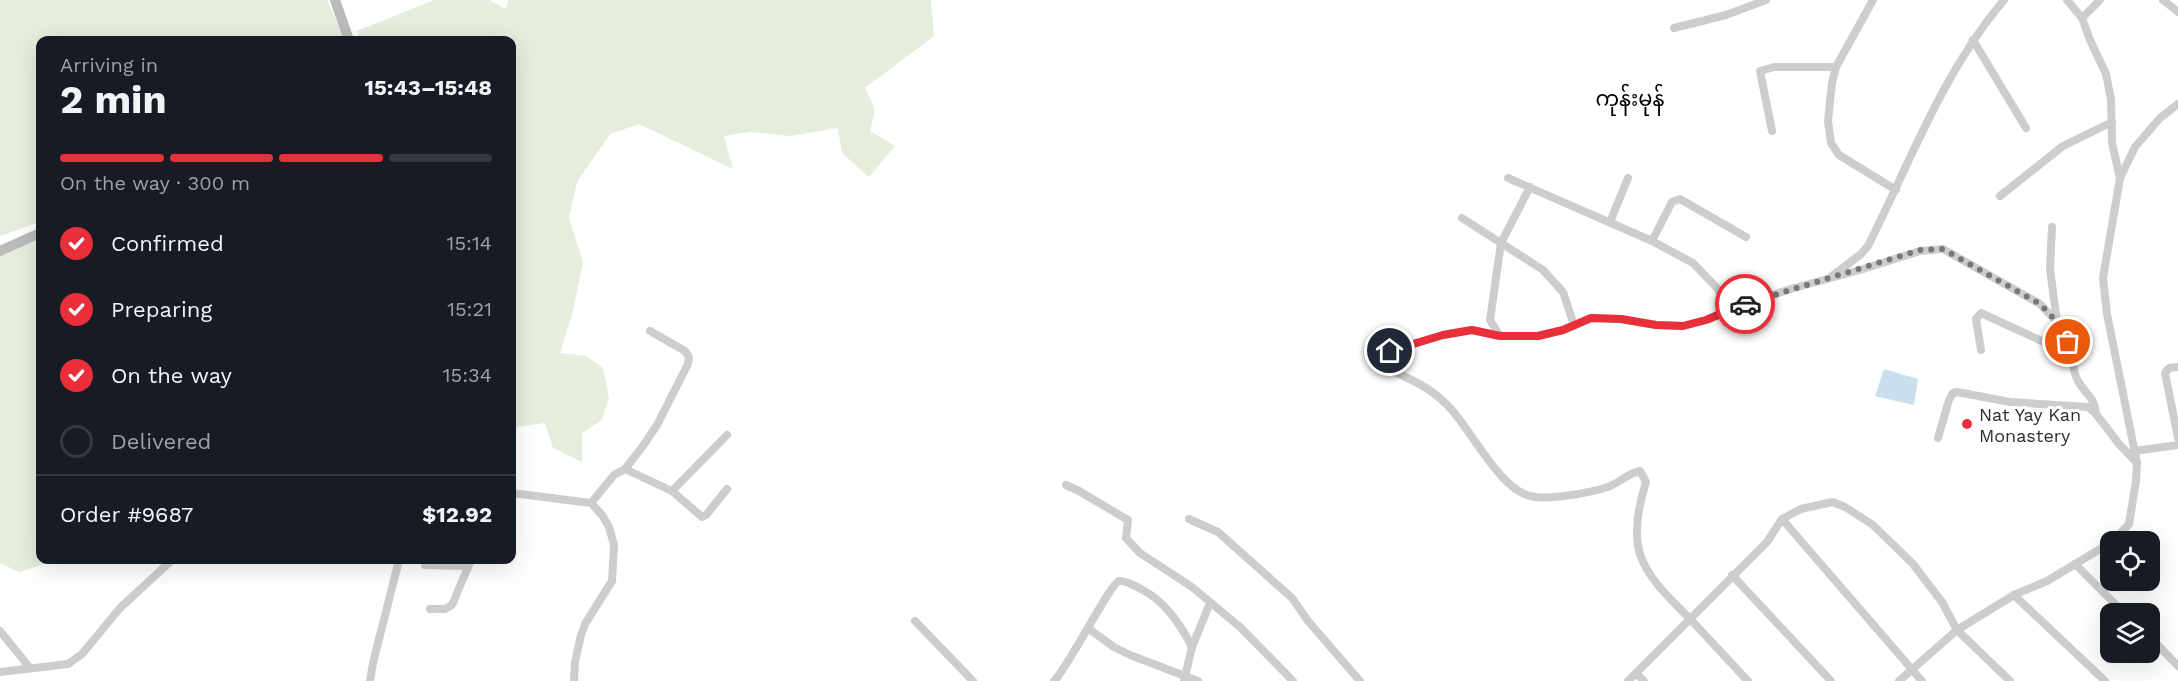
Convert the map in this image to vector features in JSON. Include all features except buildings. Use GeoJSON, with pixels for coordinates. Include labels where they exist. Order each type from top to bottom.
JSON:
{"type":"FeatureCollection","features":[{"type":"Feature","properties":{"kind":"main road"},"geometry":{"type":"LineString","coordinates":[[335,0],[348,36]]}},
{"type":"Feature","properties":{"kind":"main road"},"geometry":{"type":"LineString","coordinates":[[0,251],[36,235]]}},
{"type":"Feature","properties":{"kind":"street"},"geometry":{"type":"LineString","coordinates":[[1674,28],[1726,15],[1766,0]]}},
{"type":"Feature","properties":{"kind":"street"},"geometry":{"type":"LineString","coordinates":[[1873,0],[1836,67],[1828,121],[1831,143],[1839,155],[1896,190]]}},
{"type":"Feature","properties":{"kind":"street"},"geometry":{"type":"LineString","coordinates":[[1828,279],[1868,246],[1937,102],[1973,40],[2004,0]]}},
{"type":"Feature","properties":{"kind":"street"},"geometry":{"type":"LineString","coordinates":[[2067,0],[2082,18],[2106,74],[2111,99],[2112,143],[2120,178]]}},
{"type":"Feature","properties":{"kind":"street"},"geometry":{"type":"LineString","coordinates":[[2082,18],[2100,0]]}},
{"type":"Feature","properties":{"kind":"street"},"geometry":{"type":"LineString","coordinates":[[2163,0],[2178,12]]}},
{"type":"Feature","properties":{"kind":"street"},"geometry":{"type":"LineString","coordinates":[[1973,40],[2026,128]]}},
{"type":"Feature","properties":{"kind":"street"},"geometry":{"type":"LineString","coordinates":[[1772,131],[1760,72],[1774,67],[1836,67]]}},
{"type":"Feature","properties":{"kind":"street"},"geometry":{"type":"LineString","coordinates":[[2122,531],[2129,524],[2137,463],[2107,314],[2103,278],[2120,178],[2135,147],[2160,118],[2178,104]]}},
{"type":"Feature","properties":{"kind":"street"},"geometry":{"type":"LineString","coordinates":[[2000,196],[2063,146],[2112,122]]}},
{"type":"Feature","properties":{"kind":"street"},"geometry":{"type":"LineString","coordinates":[[1508,178],[1652,241],[1693,263],[1717,288],[1731,309]]}},
{"type":"Feature","properties":{"kind":"street"},"geometry":{"type":"LineString","coordinates":[[1610,222],[1628,178]]}},
{"type":"Feature","properties":{"kind":"street"},"geometry":{"type":"LineString","coordinates":[[1500,336],[1490,320],[1501,243],[1530,187]]}},
{"type":"Feature","properties":{"kind":"street"},"geometry":{"type":"LineString","coordinates":[[1652,241],[1672,202],[1680,199],[1746,237]]}},
{"type":"Feature","properties":{"kind":"street"},"geometry":{"type":"LineString","coordinates":[[1462,218],[1543,270],[1563,292],[1574,325]]}},
{"type":"Feature","properties":{"kind":"street"},"geometry":{"type":"LineString","coordinates":[[2052,227],[2050,269],[2058,323]]}},
{"type":"Feature","properties":{"kind":"street"},"geometry":{"type":"LineString","coordinates":[[1390,351],[1443,335],[1472,330],[1500,336],[1538,336],[1591,318],[1683,326],[1794,288],[1920,250],[1943,249],[2040,304],[2058,323],[2068,342],[2077,380],[2092,397],[2096,414]]}},
{"type":"Feature","properties":{"kind":"street"},"geometry":{"type":"LineString","coordinates":[[1981,350],[1976,319],[1981,313],[2059,349],[2072,358]]}},
{"type":"Feature","properties":{"kind":"street"},"geometry":{"type":"LineString","coordinates":[[591,503],[614,475],[625,469],[643,446],[657,425],[689,357],[686,351],[650,331]]}},
{"type":"Feature","properties":{"kind":"street"},"geometry":{"type":"LineString","coordinates":[[2178,367],[2169,368],[2165,373],[2178,438]]}},
{"type":"Feature","properties":{"kind":"street"},"geometry":{"type":"LineString","coordinates":[[1395,372],[1428,388],[1451,409],[1519,493],[1544,497],[1590,491],[1609,487],[1640,471],[1646,482],[1638,519],[1640,555],[1665,595],[1748,681]]}},
{"type":"Feature","properties":{"kind":"street"},"geometry":{"type":"LineString","coordinates":[[1938,438],[1949,400],[1953,393],[1957,392],[2010,402],[2088,407],[2137,463]]}},
{"type":"Feature","properties":{"kind":"street"},"geometry":{"type":"LineString","coordinates":[[672,491],[727,435]]}},
{"type":"Feature","properties":{"kind":"street"},"geometry":{"type":"LineString","coordinates":[[2134,451],[2178,445]]}},
{"type":"Feature","properties":{"kind":"street"},"geometry":{"type":"LineString","coordinates":[[625,469],[672,491],[702,517],[706,516],[727,489]]}},
{"type":"Feature","properties":{"kind":"street"},"geometry":{"type":"LineString","coordinates":[[1066,485],[1128,520],[1126,538],[1140,553],[1192,587],[1240,627],[1293,681]]}},
{"type":"Feature","properties":{"kind":"street"},"geometry":{"type":"LineString","coordinates":[[516,494],[591,503],[603,515],[609,527],[614,545],[612,581],[585,624],[575,662],[574,681]]}},
{"type":"Feature","properties":{"kind":"street"},"geometry":{"type":"LineString","coordinates":[[1628,681],[1767,542],[1782,519],[1801,509],[1833,502],[1872,525],[1913,564],[1942,602],[1957,630],[2010,681]]}},
{"type":"Feature","properties":{"kind":"street"},"geometry":{"type":"LineString","coordinates":[[1189,519],[1218,532],[1292,598],[1308,621],[1346,662],[1355,679]]}},
{"type":"Feature","properties":{"kind":"street"},"geometry":{"type":"LineString","coordinates":[[1782,519],[1922,681]]}},
{"type":"Feature","properties":{"kind":"street"},"geometry":{"type":"LineString","coordinates":[[1899,681],[1957,630],[2014,595],[2047,581],[2100,549]]}},
{"type":"Feature","properties":{"kind":"street"},"geometry":{"type":"LineString","coordinates":[[0,672],[69,664],[82,654],[120,608],[168,564]]}},
{"type":"Feature","properties":{"kind":"street"},"geometry":{"type":"LineString","coordinates":[[370,681],[398,564]]}},
{"type":"Feature","properties":{"kind":"street"},"geometry":{"type":"LineString","coordinates":[[425,565],[440,564]]}},
{"type":"Feature","properties":{"kind":"street"},"geometry":{"type":"LineString","coordinates":[[430,609],[445,609],[452,605],[469,564]]}},
{"type":"Feature","properties":{"kind":"street"},"geometry":{"type":"LineString","coordinates":[[2075,564],[2114,603]]}},
{"type":"Feature","properties":{"kind":"street"},"geometry":{"type":"LineString","coordinates":[[1732,575],[1831,681]]}},
{"type":"Feature","properties":{"kind":"street"},"geometry":{"type":"LineString","coordinates":[[1058,680],[1109,591],[1118,582],[1123,581],[1145,591],[1166,608],[1179,623],[1192,647]]}},
{"type":"Feature","properties":{"kind":"street"},"geometry":{"type":"LineString","coordinates":[[2014,595],[2105,681]]}},
{"type":"Feature","properties":{"kind":"street"},"geometry":{"type":"LineString","coordinates":[[1184,678],[1192,647],[1210,603]]}},
{"type":"Feature","properties":{"kind":"street"},"geometry":{"type":"LineString","coordinates":[[915,621],[973,681]]}},
{"type":"Feature","properties":{"kind":"street"},"geometry":{"type":"LineString","coordinates":[[1089,629],[1114,647],[1130,655],[1184,678],[1198,681]]}},
{"type":"Feature","properties":{"kind":"street"},"geometry":{"type":"LineString","coordinates":[[0,631],[30,668]]}},
{"type":"Feature","properties":{"kind":"street"},"geometry":{"type":"LineString","coordinates":[[2160,647],[2178,666]]}},
{"type":"Feature","properties":{"kind":"street"},"geometry":{"type":"LineString","coordinates":[[1636,673],[1644,681]]}},
{"type":"Feature","properties":{"kind":"green space"},"geometry":{"type":"Polygon","coordinates":[[[0,0],[327,0],[343,36],[36,36],[36,223],[0,236],[0,0]]]}},
{"type":"Feature","properties":{"kind":"green space"},"geometry":{"type":"Polygon","coordinates":[[[434,0],[489,0],[506,9],[508,0],[931,0],[934,36],[865,88],[875,110],[870,131],[895,146],[869,177],[842,153],[838,128],[790,136],[750,132],[724,136],[733,169],[639,124],[610,134],[577,182],[569,218],[583,262],[573,311],[560,353],[586,356],[603,368],[609,398],[602,420],[582,433],[582,462],[553,448],[545,423],[516,427],[516,36],[359,36],[357,31],[434,0]]]}},
{"type":"Feature","properties":{"kind":"green space"},"geometry":{"type":"Polygon","coordinates":[[[36,241],[36,564],[44,564],[19,572],[0,563],[0,255],[36,241]]]}},
{"type":"Feature","properties":{"kind":"water"},"geometry":{"type":"Polygon","coordinates":[[[1884,369],[1918,379],[1914,405],[1875,396],[1884,369]]]}},
{"type":"Feature","properties":{"kind":"way so far"},"geometry":{"type":"LineString","coordinates":[[1745,304],[1891,261],[1920,250],[1943,249],[2040,304],[2058,323],[2068,342]]}},
{"type":"Feature","properties":{"kind":"place","name":"Nat Yay Kan Monastery"},"geometry":{"type":"Point","coordinates":[1967,424]}},
{"type":"Feature","properties":{"kind":"district","name":"ကုန်းမုန်"},"geometry":{"type":"Point","coordinates":[1630,98]}},
{"type":"Feature","properties":{"kind":"route"},"geometry":{"type":"LineString","coordinates":[[1390,351],[1443,335],[1472,330],[1500,336],[1538,336],[1563,330],[1591,318],[1683,326],[1706,320],[1745,304]]}}]}
